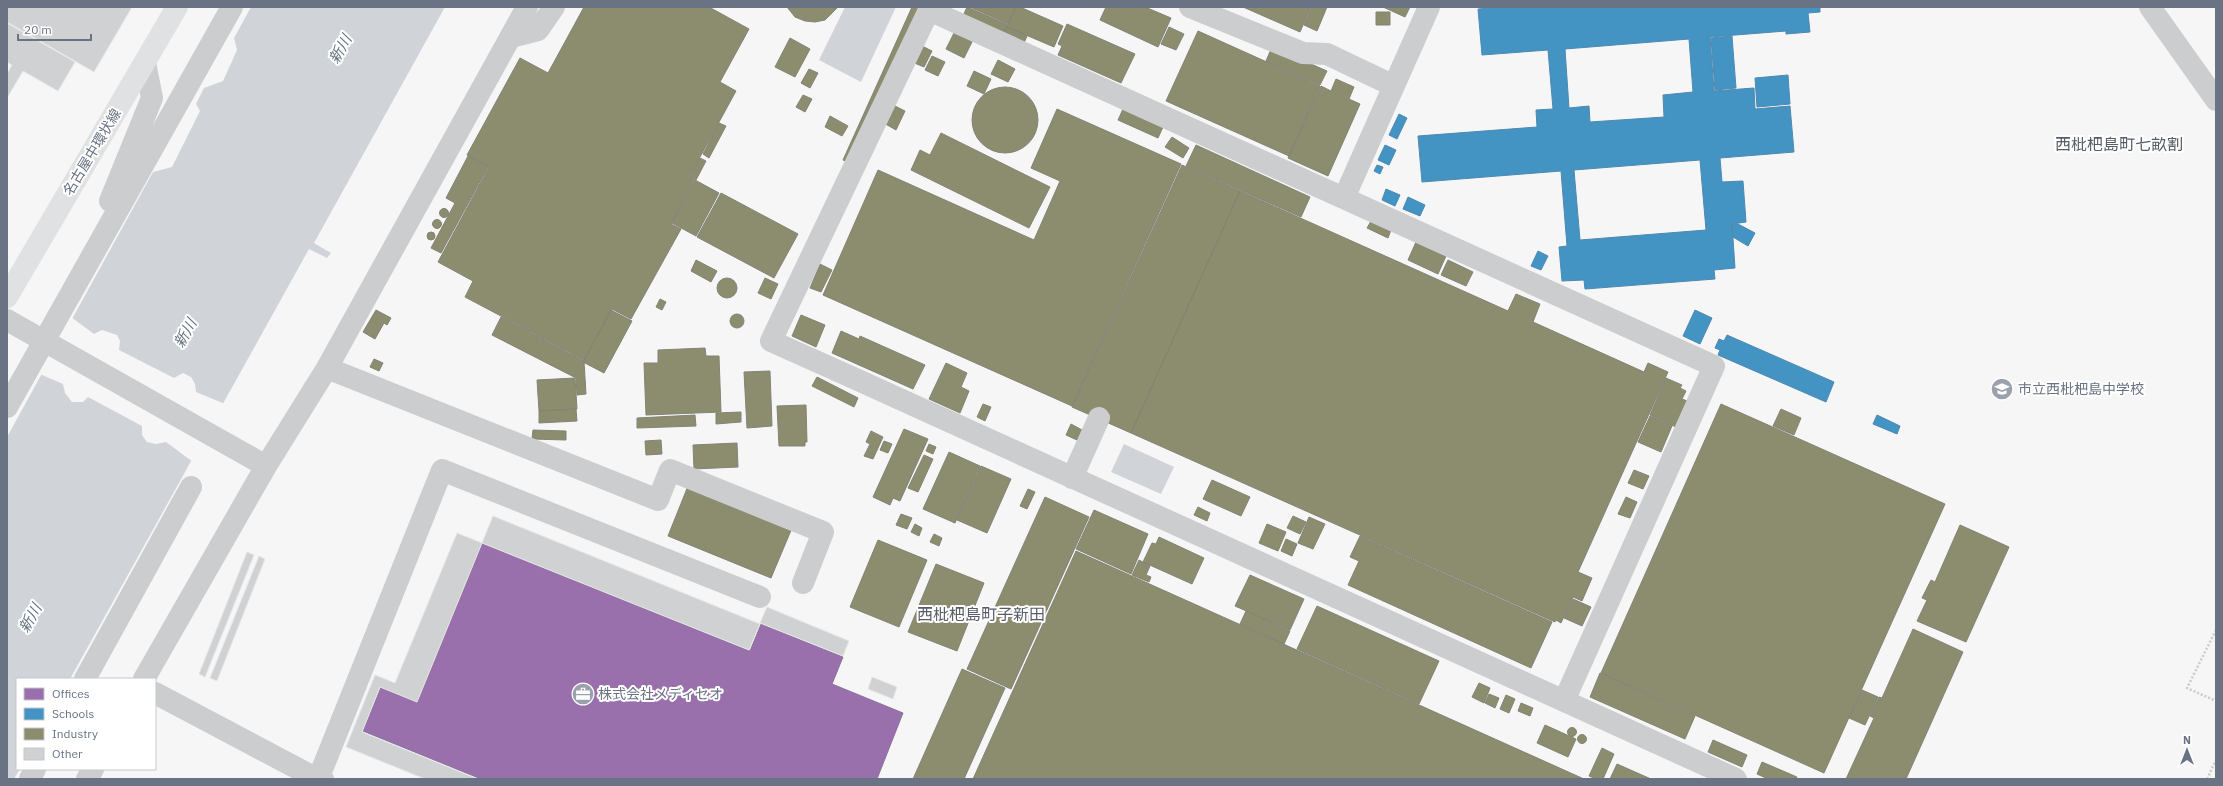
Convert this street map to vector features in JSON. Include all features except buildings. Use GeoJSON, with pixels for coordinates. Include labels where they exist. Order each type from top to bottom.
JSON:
{"type":"FeatureCollection","features":[{"type":"Feature","properties":{"kind":"main road","name":"名古屋中環状線"},"geometry":{"type":"LineString","coordinates":[[7,297],[177,7]]}},
{"type":"Feature","properties":{"kind":"street"},"geometry":{"type":"LineString","coordinates":[[7,407],[232,7]]}},
{"type":"Feature","properties":{"kind":"street"},"geometry":{"type":"LineString","coordinates":[[145,678],[258,461],[327,368],[527,7]]}},
{"type":"Feature","properties":{"kind":"street"},"geometry":{"type":"LineString","coordinates":[[511,37],[538,30],[554,7]]}},
{"type":"Feature","properties":{"kind":"street"},"geometry":{"type":"LineString","coordinates":[[1190,7],[1303,54],[1327,54],[1394,86]]}},
{"type":"Feature","properties":{"kind":"street"},"geometry":{"type":"LineString","coordinates":[[1344,198],[1429,7]]}},
{"type":"Feature","properties":{"kind":"street"},"geometry":{"type":"LineString","coordinates":[[2150,7],[2216,100]]}},
{"type":"Feature","properties":{"kind":"street"},"geometry":{"type":"LineString","coordinates":[[1564,701],[1714,366],[929,10],[772,340],[1072,478],[1736,779]]}},
{"type":"Feature","properties":{"kind":"street"},"geometry":{"type":"LineString","coordinates":[[108,229],[104,216],[152,98],[145,63]]}},
{"type":"Feature","properties":{"kind":"street"},"geometry":{"type":"LineString","coordinates":[[7,320],[258,461]]}},
{"type":"Feature","properties":{"kind":"street"},"geometry":{"type":"LineString","coordinates":[[327,368],[658,500],[670,470],[823,532],[802,583]]}},
{"type":"Feature","properties":{"kind":"street"},"geometry":{"type":"LineString","coordinates":[[1072,478],[1099,418]]}},
{"type":"Feature","properties":{"kind":"street"},"geometry":{"type":"LineString","coordinates":[[156,694],[321,778],[442,470],[760,597]]}},
{"type":"Feature","properties":{"kind":"street"},"geometry":{"type":"LineString","coordinates":[[86,678],[191,487]]}},
{"type":"Feature","properties":{"kind":"street"},"geometry":{"type":"LineString","coordinates":[[30,779],[34,770]]}},
{"type":"Feature","properties":{"kind":"street"},"geometry":{"type":"LineString","coordinates":[[87,779],[92,770]]}},
{"type":"Feature","properties":{"kind":"path"},"geometry":{"type":"LineString","coordinates":[[2216,630],[2187,688],[2216,701]]}},
{"type":"Feature","properties":{"kind":"path"},"geometry":{"type":"LineString","coordinates":[[2207,779],[2216,760]]}},
{"type":"Feature","properties":{"kind":"water","name":"新川"},"geometry":{"type":"Polygon","coordinates":[[[251,7],[445,7],[314,243],[331,253],[327,258],[309,249],[71,678],[16,678],[16,770],[19,770],[14,779],[7,779],[7,437],[153,172],[172,167],[200,111],[196,104],[204,88],[223,81],[237,50],[234,38],[251,7]]]}},
{"type":"Feature","properties":{"kind":"water"},"geometry":{"type":"Polygon","coordinates":[[[845,7],[896,7],[861,82],[819,60],[845,7]]]}},
{"type":"Feature","properties":{"kind":"water"},"geometry":{"type":"Polygon","coordinates":[[[1124,444],[1174,467],[1161,494],[1111,472],[1124,444]]]}},
{"type":"Feature","properties":{"kind":"pier"},"geometry":{"type":"Polygon","coordinates":[[[71,317],[94,334],[102,330],[117,335],[120,341],[119,350],[174,378],[183,373],[191,377],[195,384],[196,392],[225,404],[193,462],[166,442],[156,444],[147,442],[142,435],[142,426],[88,397],[83,402],[72,402],[65,393],[63,384],[40,374],[71,317]]]}},
{"type":"Feature","properties":{"kind":"place","name":"市立西枇杷島中学校"},"geometry":{"type":"Point","coordinates":[2002,389]}},
{"type":"Feature","properties":{"kind":"place","name":"株式会社メディセオ"},"geometry":{"type":"Point","coordinates":[583,694]}},
{"type":"Feature","properties":{"kind":"district","name":"西枇杷島町七畝割"},"geometry":{"type":"Point","coordinates":[2119,144]}},
{"type":"Feature","properties":{"kind":"district","name":"西枇杷島町子新田"},"geometry":{"type":"Point","coordinates":[981,614]}}]}
